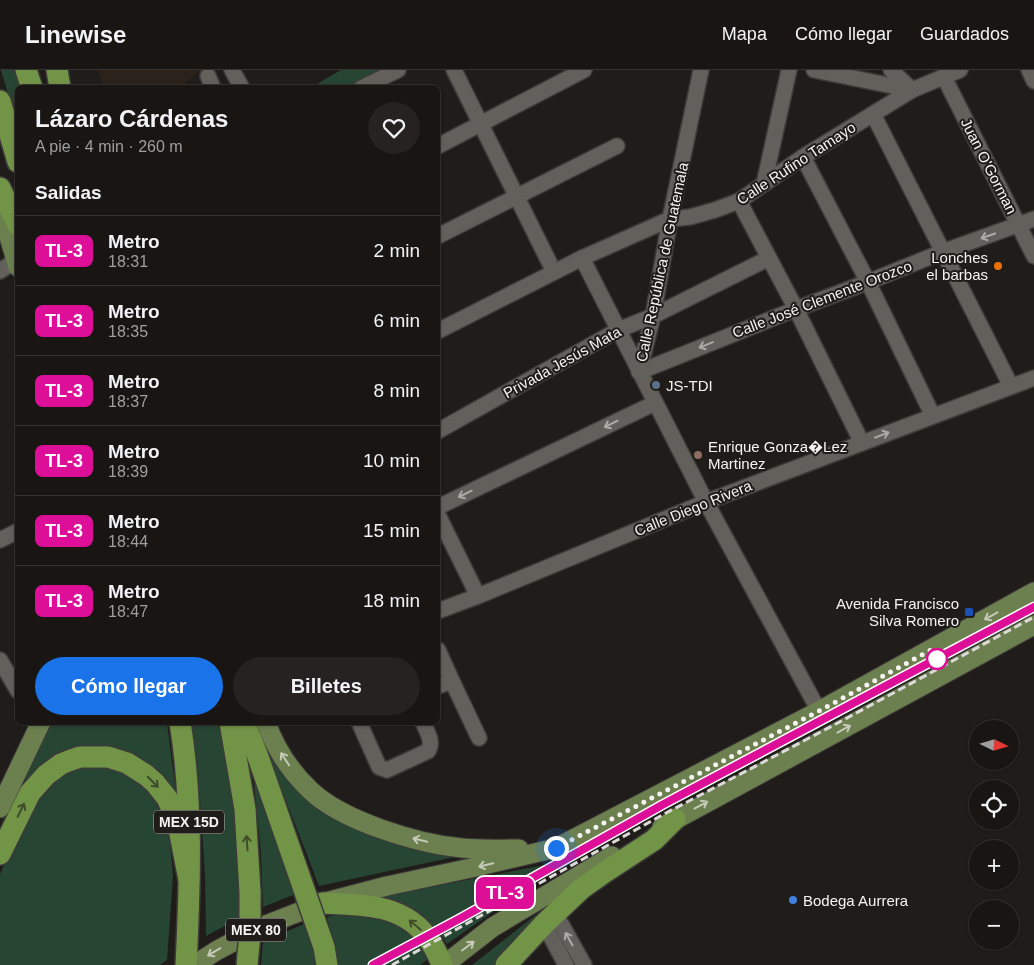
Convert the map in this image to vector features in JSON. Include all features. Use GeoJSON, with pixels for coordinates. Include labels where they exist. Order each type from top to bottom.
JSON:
{"type":"FeatureCollection","features":[{"type":"Feature","properties":{"kind":"highway"},"geometry":{"type":"LineString","coordinates":[[26,70],[31,85]]}},
{"type":"Feature","properties":{"kind":"highway"},"geometry":{"type":"LineString","coordinates":[[57,70],[60,85]]}},
{"type":"Feature","properties":{"kind":"highway"},"geometry":{"type":"LineString","coordinates":[[0,101],[15,152]]}},
{"type":"Feature","properties":{"kind":"highway"},"geometry":{"type":"LineString","coordinates":[[0,188],[15,219]]}},
{"type":"Feature","properties":{"kind":"highway","name":"MEX 15D"},"geometry":{"type":"LineString","coordinates":[[180,725],[188,788],[190,832],[186,965]]}},
{"type":"Feature","properties":{"kind":"highway","name":"MEX 15D"},"geometry":{"type":"LineString","coordinates":[[231,725],[245,809],[250,892],[250,934],[247,965]]}},
{"type":"Feature","properties":{"kind":"highway"},"geometry":{"type":"LineString","coordinates":[[245,725],[299,875],[325,956]]}},
{"type":"Feature","properties":{"kind":"highway"},"geometry":{"type":"LineString","coordinates":[[0,854],[30,793],[46,775],[61,764],[71,760],[108,757],[127,763],[146,775],[167,798],[179,829],[189,880]]}},
{"type":"Feature","properties":{"kind":"highway"},"geometry":{"type":"LineString","coordinates":[[506,965],[581,889],[654,840],[675,819]]}},
{"type":"Feature","properties":{"kind":"highway"},"geometry":{"type":"LineString","coordinates":[[322,903],[380,908],[410,920],[422,930],[443,965]]}},
{"type":"Feature","properties":{"kind":"main road"},"geometry":{"type":"LineString","coordinates":[[62,70],[66,85]]}},
{"type":"Feature","properties":{"kind":"main road"},"geometry":{"type":"LineString","coordinates":[[0,207],[15,260]]}},
{"type":"Feature","properties":{"kind":"main road","name":"MEX 80"},"geometry":{"type":"LineString","coordinates":[[194,965],[216,951],[264,926],[322,903],[387,886],[556,848],[819,711],[1034,592]]}},
{"type":"Feature","properties":{"kind":"main road"},"geometry":{"type":"LineString","coordinates":[[443,965],[493,928],[675,819],[1034,625]]}},
{"type":"Feature","properties":{"kind":"main road"},"geometry":{"type":"LineString","coordinates":[[0,807],[39,725]]}},
{"type":"Feature","properties":{"kind":"main road"},"geometry":{"type":"LineString","coordinates":[[267,725],[286,763],[310,790],[331,806],[366,824],[434,844],[461,848],[494,850],[556,848]]}},
{"type":"Feature","properties":{"kind":"street"},"geometry":{"type":"LineString","coordinates":[[232,70],[240,85]]}},
{"type":"Feature","properties":{"kind":"street"},"geometry":{"type":"LineString","coordinates":[[367,85],[398,70]]}},
{"type":"Feature","properties":{"kind":"street"},"geometry":{"type":"LineString","coordinates":[[454,70],[554,272]]}},
{"type":"Feature","properties":{"kind":"street"},"geometry":{"type":"LineString","coordinates":[[440,145],[584,70]]}},
{"type":"Feature","properties":{"kind":"street","name":"Calle República de Guatemala"},"geometry":{"type":"LineString","coordinates":[[701,70],[670,219],[653,316],[639,372],[706,502],[819,711]]}},
{"type":"Feature","properties":{"kind":"street"},"geometry":{"type":"LineString","coordinates":[[764,184],[789,70]]}},
{"type":"Feature","properties":{"kind":"street"},"geometry":{"type":"LineString","coordinates":[[814,70],[912,90]]}},
{"type":"Feature","properties":{"kind":"street"},"geometry":{"type":"LineString","coordinates":[[891,70],[912,90]]}},
{"type":"Feature","properties":{"kind":"street","name":"Calle Rufino Tamayo"},"geometry":{"type":"LineString","coordinates":[[440,330],[582,258],[670,219],[715,210],[739,201],[803,157],[912,90],[960,70]]}},
{"type":"Feature","properties":{"kind":"street"},"geometry":{"type":"LineString","coordinates":[[1029,70],[1034,81]]}},
{"type":"Feature","properties":{"kind":"street","name":"Juan O'Gorman"},"geometry":{"type":"LineString","coordinates":[[944,77],[1034,256]]}},
{"type":"Feature","properties":{"kind":"street"},"geometry":{"type":"LineString","coordinates":[[873,114],[1011,386]]}},
{"type":"Feature","properties":{"kind":"street"},"geometry":{"type":"LineString","coordinates":[[440,235],[617,146]]}},
{"type":"Feature","properties":{"kind":"street"},"geometry":{"type":"LineString","coordinates":[[803,157],[868,282],[933,416]]}},
{"type":"Feature","properties":{"kind":"street"},"geometry":{"type":"LineString","coordinates":[[739,201],[796,309],[862,443]]}},
{"type":"Feature","properties":{"kind":"street","name":"Calle José Clemente Orozco"},"geometry":{"type":"LineString","coordinates":[[639,372],[942,252],[1034,219]]}},
{"type":"Feature","properties":{"kind":"street"},"geometry":{"type":"LineString","coordinates":[[582,258],[639,372]]}},
{"type":"Feature","properties":{"kind":"street","name":"Privada Jesús Mata"},"geometry":{"type":"LineString","coordinates":[[440,430],[618,330],[653,316],[769,258]]}},
{"type":"Feature","properties":{"kind":"street"},"geometry":{"type":"LineString","coordinates":[[0,271],[15,264]]}},
{"type":"Feature","properties":{"kind":"street","name":"Calle Diego Rivera"},"geometry":{"type":"LineString","coordinates":[[440,610],[706,502],[1034,378]]}},
{"type":"Feature","properties":{"kind":"street"},"geometry":{"type":"LineString","coordinates":[[440,506],[655,403]]}},
{"type":"Feature","properties":{"kind":"street"},"geometry":{"type":"LineString","coordinates":[[440,519],[478,596]]}},
{"type":"Feature","properties":{"kind":"street"},"geometry":{"type":"LineString","coordinates":[[0,540],[15,532]]}},
{"type":"Feature","properties":{"kind":"street"},"geometry":{"type":"LineString","coordinates":[[440,654],[479,738]]}},
{"type":"Feature","properties":{"kind":"street"},"geometry":{"type":"LineString","coordinates":[[0,660],[15,686]]}},
{"type":"Feature","properties":{"kind":"street"},"geometry":{"type":"LineString","coordinates":[[440,685],[452,681]]}},
{"type":"Feature","properties":{"kind":"street"},"geometry":{"type":"LineString","coordinates":[[360,725],[379,767],[386,770],[428,751],[430,741],[424,725]]}},
{"type":"Feature","properties":{"kind":"street"},"geometry":{"type":"LineString","coordinates":[[550,919],[566,965]]}},
{"type":"Feature","properties":{"kind":"street"},"geometry":{"type":"LineString","coordinates":[[550,919],[584,965]]}},
{"type":"Feature","properties":{"kind":"shaded area"},"geometry":{"type":"Polygon","coordinates":[[[98,70],[200,70],[183,85],[103,85],[98,70]]]}},
{"type":"Feature","properties":{"kind":"green space"},"geometry":{"type":"Polygon","coordinates":[[[1,70],[17,70],[22,85],[15,85],[15,117],[1,70]]]}},
{"type":"Feature","properties":{"kind":"green space"},"geometry":{"type":"Polygon","coordinates":[[[341,70],[384,70],[354,85],[315,85],[341,70]]]}},
{"type":"Feature","properties":{"kind":"green space"},"geometry":{"type":"Polygon","coordinates":[[[48,725],[167,725],[176,794],[120,752],[28,780],[23,778],[48,725]]]}},
{"type":"Feature","properties":{"kind":"green space"},"geometry":{"type":"Polygon","coordinates":[[[190,725],[221,725],[234,791],[238,864],[238,919],[206,936],[205,875],[200,800],[190,725]]]}},
{"type":"Feature","properties":{"kind":"green space"},"geometry":{"type":"Polygon","coordinates":[[[263,741],[308,798],[459,856],[319,886],[263,741]]]}},
{"type":"Feature","properties":{"kind":"green space"},"geometry":{"type":"Polygon","coordinates":[[[100,764],[126,771],[152,794],[169,831],[173,876],[167,960],[160,965],[0,965],[0,874],[36,799],[43,789],[67,770],[100,764]]]}},
{"type":"Feature","properties":{"kind":"green space"},"geometry":{"type":"Polygon","coordinates":[[[253,773],[298,893],[263,907],[261,853],[253,773]]]}},
{"type":"Feature","properties":{"kind":"green space"},"geometry":{"type":"Polygon","coordinates":[[[566,861],[447,944],[432,925],[421,915],[397,902],[377,897],[566,861]]]}},
{"type":"Feature","properties":{"kind":"green space"},"geometry":{"type":"Polygon","coordinates":[[[573,886],[498,965],[472,965],[573,886]]]}},
{"type":"Feature","properties":{"kind":"green space"},"geometry":{"type":"Polygon","coordinates":[[[351,912],[376,913],[415,934],[431,957],[420,965],[337,965],[327,917],[351,912]]]}},
{"type":"Feature","properties":{"kind":"green space"},"geometry":{"type":"Polygon","coordinates":[[[307,923],[314,949],[315,965],[261,965],[263,941],[307,923]]]}},
{"type":"Feature","properties":{"kind":"railway"},"geometry":{"type":"LineString","coordinates":[[373,965],[461,918],[662,805],[1034,607]]}},
{"type":"Feature","properties":{"kind":"railway"},"geometry":{"type":"LineString","coordinates":[[392,965],[666,813],[1034,617]]}},
{"type":"Feature","properties":{"kind":"metro line","name":"TL-3"},"geometry":{"type":"LineString","coordinates":[[373,965],[461,918],[662,805],[1034,607]]}},
{"type":"Feature","properties":{"kind":"place","name":"Lonches el barbas"},"geometry":{"type":"Point","coordinates":[998,266]}},
{"type":"Feature","properties":{"kind":"place","name":"JS-TDI"},"geometry":{"type":"Point","coordinates":[656,385]}},
{"type":"Feature","properties":{"kind":"place","name":"Enrique Gonza�Lez Martinez"},"geometry":{"type":"Point","coordinates":[698,455]}},
{"type":"Feature","properties":{"kind":"place","name":"Avenida Francisco Silva Romero"},"geometry":{"type":"Point","coordinates":[969,612]}},
{"type":"Feature","properties":{"kind":"place","name":"Bodega Aurrera"},"geometry":{"type":"Point","coordinates":[793,900]}},
{"type":"Feature","properties":{"kind":"route"},"geometry":{"type":"LineString","coordinates":[[556,848],[819,711],[931,650],[937,659]]}}]}
